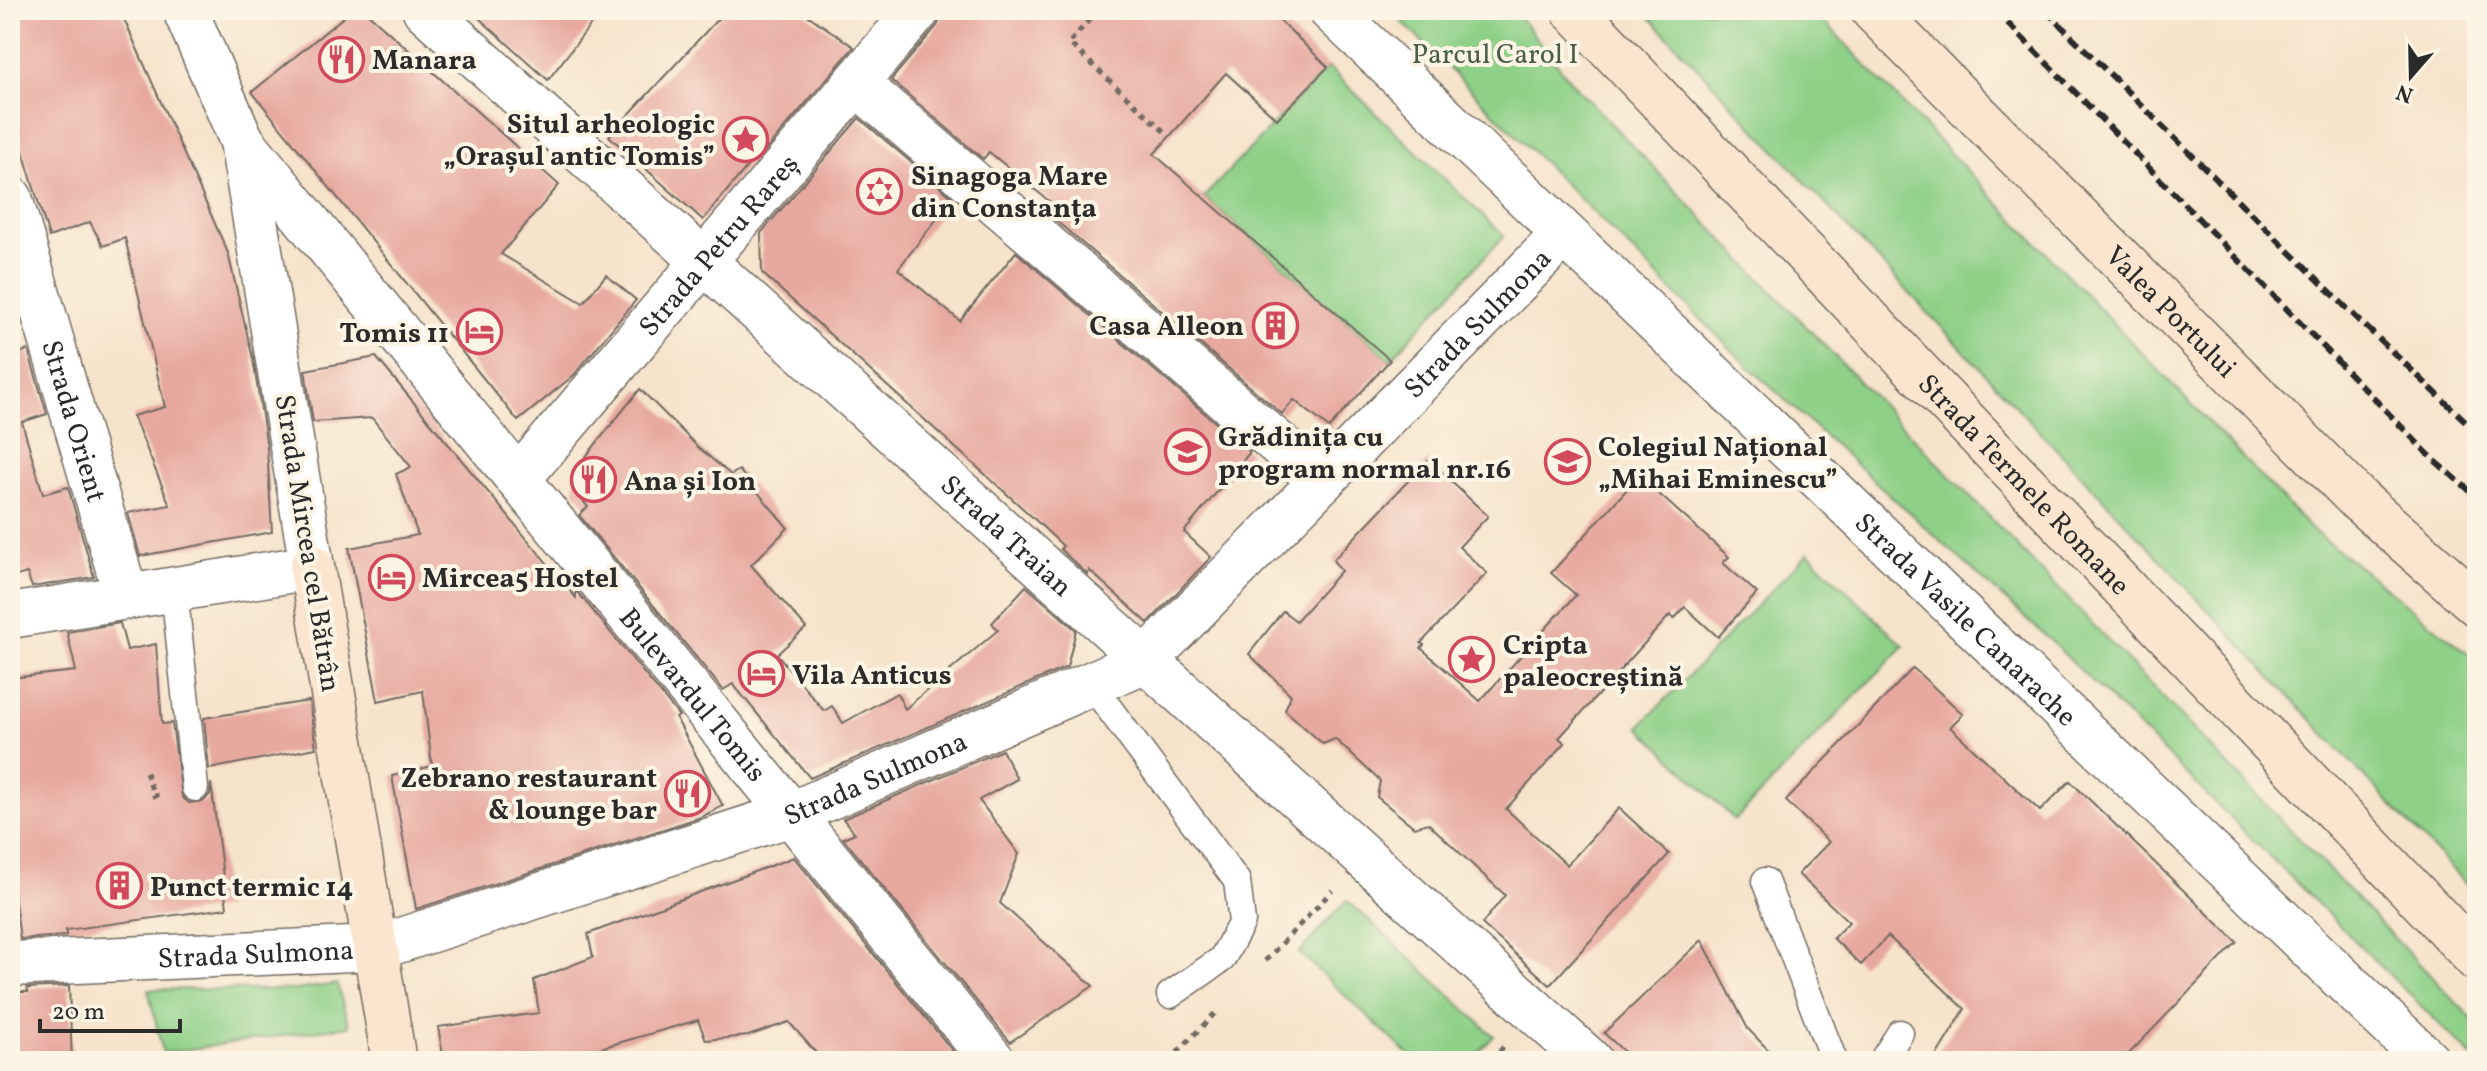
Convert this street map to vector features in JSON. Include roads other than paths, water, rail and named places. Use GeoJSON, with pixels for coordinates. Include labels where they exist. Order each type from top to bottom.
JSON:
{"type":"FeatureCollection","features":[{"type":"Feature","properties":{"kind":"street","name":"Strada Traian"},"geometry":{"type":"LineString","coordinates":[[425,10],[1590,1061]]}},
{"type":"Feature","properties":{"kind":"street","name":"Strada Petru Rareș"},"geometry":{"type":"LineString","coordinates":[[518,479],[918,10]]}},
{"type":"Feature","properties":{"kind":"street","name":"Strada Vasile Canarache"},"geometry":{"type":"LineString","coordinates":[[1331,10],[2428,1061]]}},
{"type":"Feature","properties":{"kind":"street","name":"Strada Termele Romane"},"geometry":{"type":"LineString","coordinates":[[1574,10],[2477,959]]}},
{"type":"Feature","properties":{"kind":"street","name":"Valea Portului"},"geometry":{"type":"LineString","coordinates":[[1873,10],[2360,501],[2477,604]]}},
{"type":"Feature","properties":{"kind":"street","name":"Strada Mircea cel Bătrân"},"geometry":{"type":"LineString","coordinates":[[190,22],[242,141],[394,1061]]}},
{"type":"Feature","properties":{"kind":"street"},"geometry":{"type":"LineString","coordinates":[[856,83],[1322,481]]}},
{"type":"Feature","properties":{"kind":"street","name":"Bulevardul Tomis"},"geometry":{"type":"LineString","coordinates":[[242,141],[993,1061]]}},
{"type":"Feature","properties":{"kind":"street","name":"Strada Orient"},"geometry":{"type":"LineString","coordinates":[[10,198],[126,596]]}},
{"type":"Feature","properties":{"kind":"street","name":"Strada Sulmona"},"geometry":{"type":"LineString","coordinates":[[10,964],[376,948],[791,814],[1146,660],[1564,234]]}},
{"type":"Feature","properties":{"kind":"street"},"geometry":{"type":"LineString","coordinates":[[10,616],[312,567]]}},
{"type":"Feature","properties":{"kind":"lane"},"geometry":{"type":"LineString","coordinates":[[174,589],[195,788]]}},
{"type":"Feature","properties":{"kind":"lane"},"geometry":{"type":"LineString","coordinates":[[1091,684],[1237,881],[1242,922],[1222,959],[1170,995]]}},
{"type":"Feature","properties":{"kind":"lane"},"geometry":{"type":"LineString","coordinates":[[1765,881],[1834,1061]]}},
{"type":"Feature","properties":{"kind":"lane"},"geometry":{"type":"LineString","coordinates":[[1882,1061],[1900,1033]]}},
{"type":"Feature","properties":{"kind":"railway"},"geometry":{"type":"LineString","coordinates":[[1995,10],[2433,459],[2477,497]]}},
{"type":"Feature","properties":{"kind":"railway"},"geometry":{"type":"LineString","coordinates":[[2045,10],[2363,324],[2477,432]]}},
{"type":"Feature","properties":{"kind":"place","name":"Manara"},"geometry":{"type":"Point","coordinates":[341,59]}},
{"type":"Feature","properties":{"kind":"place","name":"Situl arheologic „Orașul antic Tomis”"},"geometry":{"type":"Point","coordinates":[746,139]}},
{"type":"Feature","properties":{"kind":"place","name":"Sinagoga Mare din Constanța"},"geometry":{"type":"Point","coordinates":[880,191]}},
{"type":"Feature","properties":{"kind":"place","name":"Casa Alleon"},"geometry":{"type":"Point","coordinates":[1275,325]}},
{"type":"Feature","properties":{"kind":"place","name":"Tomis 11"},"geometry":{"type":"Point","coordinates":[480,332]}},
{"type":"Feature","properties":{"kind":"place","name":"Grădinița cu program normal nr.16"},"geometry":{"type":"Point","coordinates":[1187,452]}},
{"type":"Feature","properties":{"kind":"place","name":"Colegiul Național „Mihai Eminescu”"},"geometry":{"type":"Point","coordinates":[1567,462]}},
{"type":"Feature","properties":{"kind":"place","name":"Ana și Ion"},"geometry":{"type":"Point","coordinates":[593,480]}},
{"type":"Feature","properties":{"kind":"place","name":"Mircea5 Hostel"},"geometry":{"type":"Point","coordinates":[391,577]}},
{"type":"Feature","properties":{"kind":"place","name":"Cripta paleocreștină"},"geometry":{"type":"Point","coordinates":[1472,660]}},
{"type":"Feature","properties":{"kind":"place","name":"Vila Anticus"},"geometry":{"type":"Point","coordinates":[761,674]}},
{"type":"Feature","properties":{"kind":"place","name":"Zebrano restaurant & lounge bar"},"geometry":{"type":"Point","coordinates":[688,793]}},
{"type":"Feature","properties":{"kind":"place","name":"Punct termic 14"},"geometry":{"type":"Point","coordinates":[119,886]}},
{"type":"Feature","properties":{"kind":"park label","name":"Parcul Carol I"},"geometry":{"type":"Point","coordinates":[1495,53]}}]}
